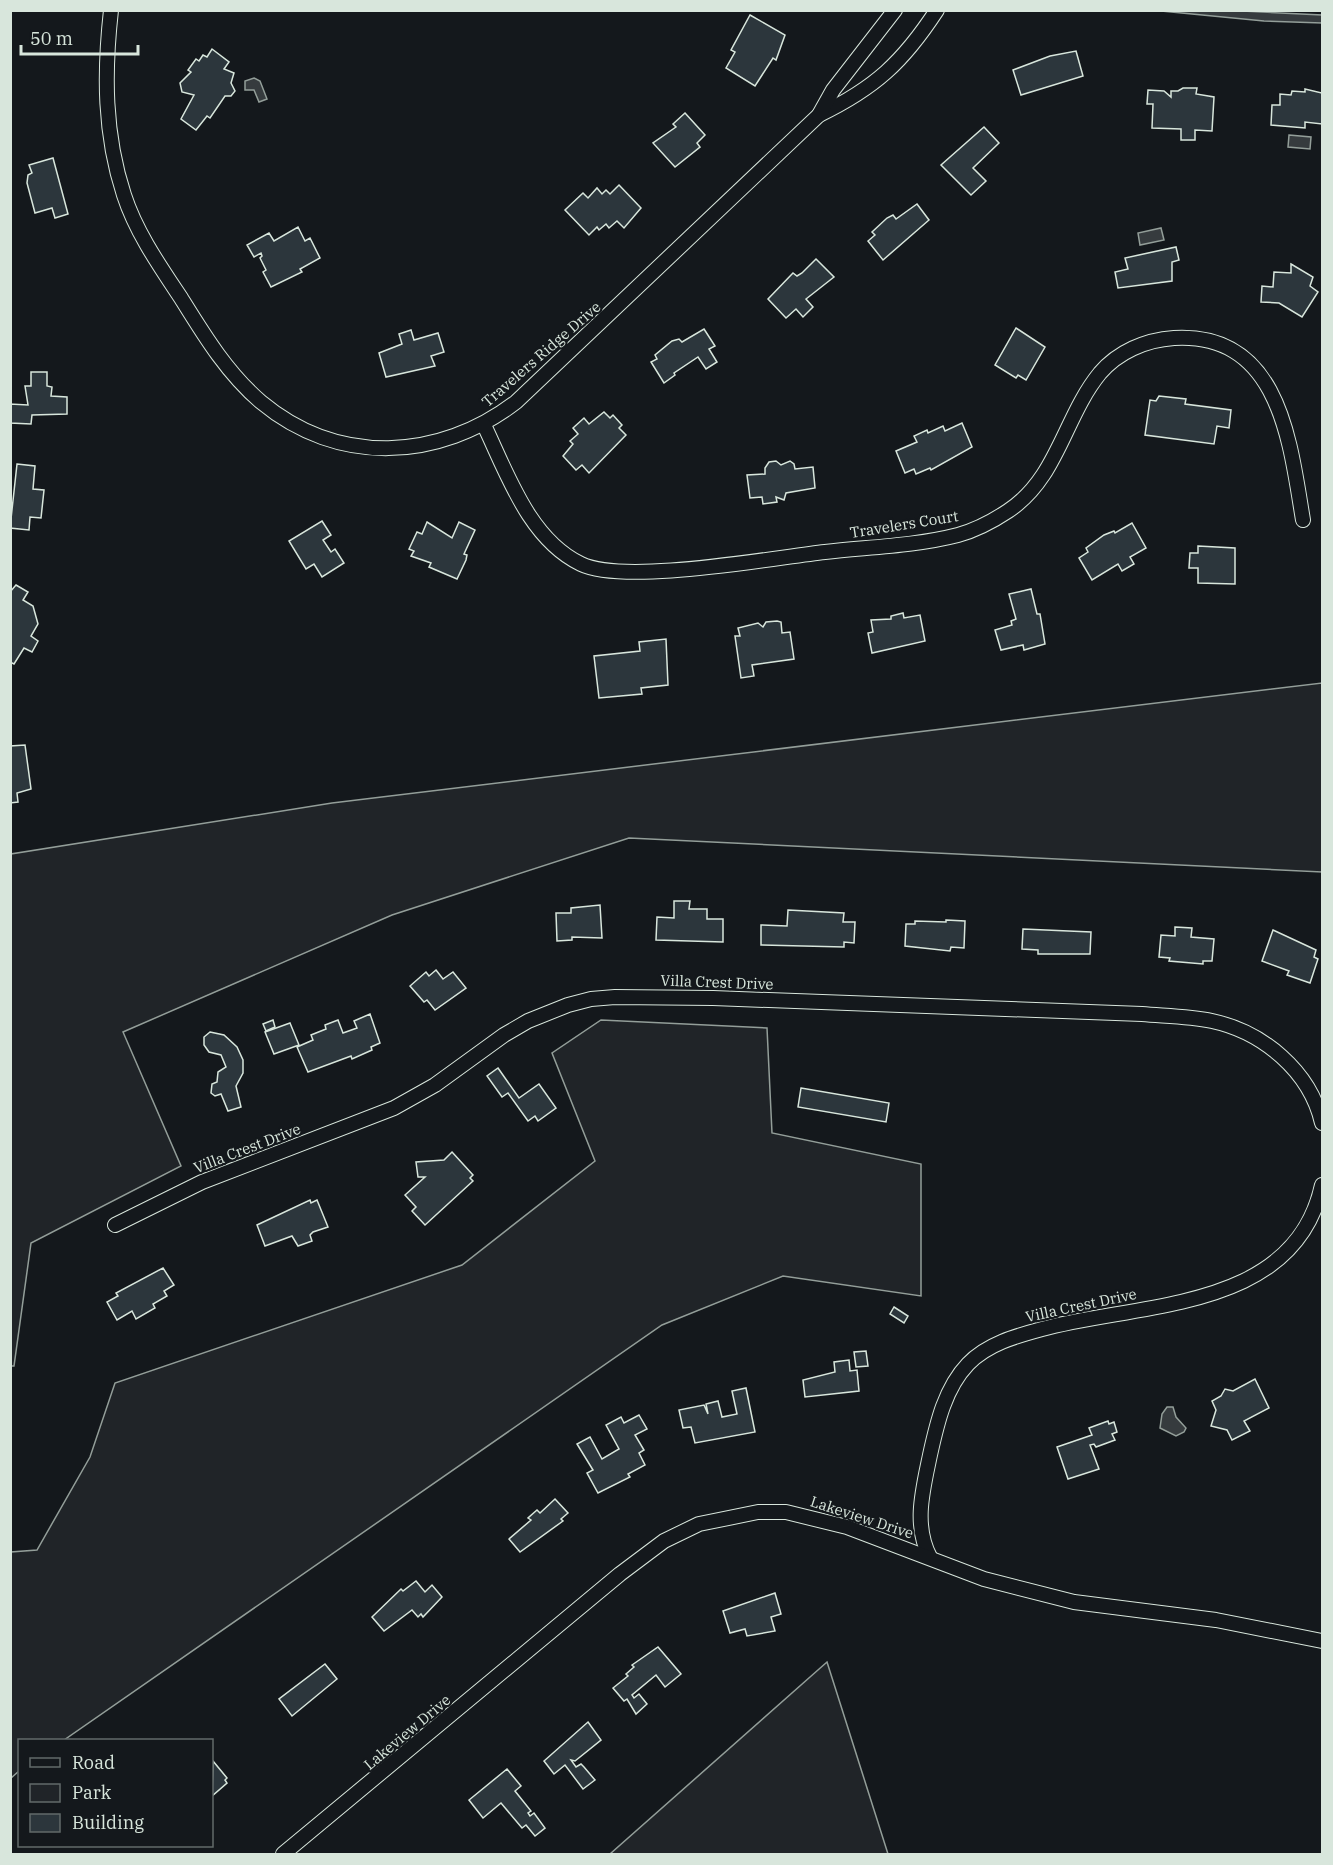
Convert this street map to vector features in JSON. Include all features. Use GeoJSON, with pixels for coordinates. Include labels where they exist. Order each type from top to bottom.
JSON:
{"type":"FeatureCollection","features":[{"type":"Feature","properties":{"kind":"street","name":"Travelers Ridge Drive"},"geometry":{"type":"LineString","coordinates":[[111,10],[106,78],[107,118],[124,196],[135,223],[160,266],[231,371],[260,401],[292,423],[324,437],[357,446],[392,448],[421,446],[454,437],[484,425],[524,396],[819,115],[833,90],[895,10]]}},
{"type":"Feature","properties":{"kind":"street","name":"Travelers Ridge Drive"},"geometry":{"type":"LineString","coordinates":[[819,115],[851,100],[890,72],[918,39],[937,10]]}},
{"type":"Feature","properties":{"kind":"street","name":"Travelers Court"},"geometry":{"type":"LineString","coordinates":[[484,425],[510,478],[542,532],[565,555],[599,570],[614,572],[674,569],[923,541],[973,530],[1001,516],[1022,501],[1049,468],[1077,407],[1092,383],[1112,362],[1141,345],[1166,339],[1190,338],[1210,341],[1236,353],[1266,382],[1287,430],[1302,520]]}},
{"type":"Feature","properties":{"kind":"street","name":"Villa Crest Drive"},"geometry":{"type":"LineString","coordinates":[[115,1225],[202,1182],[394,1108],[435,1085],[504,1035],[543,1014],[567,1005],[615,997],[713,998],[1142,1014],[1205,1020],[1247,1033],[1291,1065],[1310,1090],[1323,1123]]}},
{"type":"Feature","properties":{"kind":"street","name":"Villa Crest Drive"},"geometry":{"type":"LineString","coordinates":[[930,1557],[923,1544],[920,1519],[931,1450],[946,1398],[969,1362],[994,1345],[1025,1333],[1064,1323],[1182,1301],[1223,1290],[1250,1278],[1277,1263],[1293,1248],[1311,1217],[1323,1185]]}},
{"type":"Feature","properties":{"kind":"street","name":"Lakeview Drive"},"geometry":{"type":"LineString","coordinates":[[282,1854],[464,1706],[579,1607],[655,1548],[688,1528],[716,1519],[758,1512],[799,1514],[930,1557],[984,1579],[1074,1602],[1216,1620],[1323,1641]]}},
{"type":"Feature","properties":{"kind":"green space"},"geometry":{"type":"Polygon","coordinates":[[[1322,683],[1322,872],[629,838],[392,915],[123,1032],[181,1166],[31,1243],[14,1366],[11,1366],[11,854],[332,803],[1322,683]]]}},
{"type":"Feature","properties":{"kind":"green space"},"geometry":{"type":"Polygon","coordinates":[[[601,1020],[767,1028],[772,1133],[921,1164],[921,1296],[783,1276],[662,1325],[65,1739],[18,1739],[18,1772],[11,1778],[11,1552],[37,1550],[90,1457],[115,1383],[462,1265],[595,1161],[552,1053],[601,1020]]]}},
{"type":"Feature","properties":{"kind":"green space"},"geometry":{"type":"Polygon","coordinates":[[[827,1662],[888,1854],[610,1854],[827,1662]]]}},
{"type":"Feature","properties":{"kind":"shaded area"},"geometry":{"type":"Polygon","coordinates":[[[1161,11],[1242,11],[1322,15],[1322,23],[1264,21],[1161,11]]]}},
{"type":"Feature","properties":{"kind":"shaded area"},"geometry":{"type":"Polygon","coordinates":[[[254,78],[260,81],[267,99],[259,102],[254,90],[245,90],[245,81],[254,78]]]}},
{"type":"Feature","properties":{"kind":"shaded area"},"geometry":{"type":"Polygon","coordinates":[[[1289,135],[1311,137],[1310,149],[1288,147],[1289,135]]]}},
{"type":"Feature","properties":{"kind":"shaded area"},"geometry":{"type":"Polygon","coordinates":[[[1161,228],[1164,240],[1140,245],[1138,233],[1161,228]]]}},
{"type":"Feature","properties":{"kind":"shaded area"},"geometry":{"type":"Polygon","coordinates":[[[1167,1407],[1173,1407],[1176,1417],[1186,1428],[1184,1432],[1176,1436],[1160,1428],[1162,1414],[1167,1407]]]}},
{"type":"Feature","properties":{"kind":"building"},"geometry":{"type":"Polygon","coordinates":[[[750,15],[785,35],[776,60],[773,58],[755,86],[726,68],[735,52],[731,50],[750,15]]]}},
{"type":"Feature","properties":{"kind":"building"},"geometry":{"type":"Polygon","coordinates":[[[212,49],[229,62],[224,69],[234,73],[231,83],[235,91],[231,96],[225,96],[210,118],[207,116],[196,130],[181,119],[194,95],[182,92],[180,83],[191,72],[188,70],[196,59],[199,61],[203,55],[207,57],[212,49]]]}},
{"type":"Feature","properties":{"kind":"building"},"geometry":{"type":"Polygon","coordinates":[[[1076,51],[1083,76],[1021,95],[1013,70],[1050,56],[1076,51]]]}},
{"type":"Feature","properties":{"kind":"building"},"geometry":{"type":"Polygon","coordinates":[[[1197,88],[1196,94],[1214,97],[1212,131],[1195,130],[1195,140],[1181,140],[1181,129],[1152,128],[1153,104],[1147,104],[1148,90],[1164,91],[1171,97],[1171,91],[1197,88]]]}},
{"type":"Feature","properties":{"kind":"building"},"geometry":{"type":"Polygon","coordinates":[[[1305,89],[1322,93],[1322,124],[1305,122],[1305,128],[1271,125],[1272,105],[1280,105],[1280,94],[1291,95],[1292,91],[1305,92],[1305,89]]]}},
{"type":"Feature","properties":{"kind":"building"},"geometry":{"type":"Polygon","coordinates":[[[685,113],[705,135],[697,143],[700,147],[675,167],[653,143],[676,127],[673,124],[685,113]]]}},
{"type":"Feature","properties":{"kind":"building"},"geometry":{"type":"Polygon","coordinates":[[[984,127],[999,143],[973,168],[986,181],[971,195],[941,165],[984,127]]]}},
{"type":"Feature","properties":{"kind":"building"},"geometry":{"type":"Polygon","coordinates":[[[53,158],[68,214],[55,218],[52,208],[35,213],[27,183],[28,175],[32,173],[29,165],[53,158]]]}},
{"type":"Feature","properties":{"kind":"building"},"geometry":{"type":"Polygon","coordinates":[[[619,185],[641,208],[624,228],[617,221],[609,228],[606,224],[599,230],[597,227],[589,235],[565,210],[583,193],[588,198],[597,188],[602,194],[606,190],[610,194],[619,185]]]}},
{"type":"Feature","properties":{"kind":"building"},"geometry":{"type":"Polygon","coordinates":[[[917,204],[929,220],[883,260],[868,241],[875,235],[872,232],[887,218],[893,215],[896,219],[917,204]]]}},
{"type":"Feature","properties":{"kind":"building"},"geometry":{"type":"Polygon","coordinates":[[[298,227],[305,241],[310,238],[320,258],[300,269],[302,272],[271,287],[263,272],[266,270],[260,258],[261,253],[254,257],[247,245],[269,233],[274,241],[298,227]]]}},
{"type":"Feature","properties":{"kind":"building"},"geometry":{"type":"Polygon","coordinates":[[[1176,247],[1179,260],[1172,262],[1172,281],[1118,288],[1115,272],[1128,269],[1125,258],[1176,247]]]}},
{"type":"Feature","properties":{"kind":"building"},"geometry":{"type":"Polygon","coordinates":[[[816,259],[834,277],[806,299],[813,307],[803,317],[796,309],[786,318],[768,299],[793,273],[797,276],[802,273],[816,259]]]}},
{"type":"Feature","properties":{"kind":"building"},"geometry":{"type":"Polygon","coordinates":[[[1291,264],[1313,277],[1310,286],[1318,292],[1302,317],[1279,303],[1261,302],[1262,286],[1273,287],[1274,272],[1291,273],[1291,264]]]}},
{"type":"Feature","properties":{"kind":"building"},"geometry":{"type":"Polygon","coordinates":[[[1016,328],[1045,347],[1026,380],[1018,375],[1016,378],[995,365],[1016,328]]]}},
{"type":"Feature","properties":{"kind":"building"},"geometry":{"type":"Polygon","coordinates":[[[704,329],[715,346],[709,349],[717,362],[706,369],[698,357],[674,373],[675,375],[664,383],[651,362],[657,359],[655,355],[672,341],[679,339],[682,342],[704,329]]]}},
{"type":"Feature","properties":{"kind":"building"},"geometry":{"type":"Polygon","coordinates":[[[411,330],[414,340],[438,333],[444,352],[431,356],[435,366],[386,377],[379,353],[402,344],[399,334],[411,330]]]}},
{"type":"Feature","properties":{"kind":"building"},"geometry":{"type":"Polygon","coordinates":[[[31,372],[47,372],[47,386],[52,387],[51,396],[67,397],[67,414],[32,415],[31,424],[10,423],[10,404],[28,405],[25,386],[31,386],[31,372]]]}},
{"type":"Feature","properties":{"kind":"building"},"geometry":{"type":"Polygon","coordinates":[[[1159,396],[1186,399],[1185,404],[1231,410],[1229,428],[1217,426],[1214,444],[1145,435],[1150,400],[1156,401],[1159,396]]]}},
{"type":"Feature","properties":{"kind":"building"},"geometry":{"type":"Polygon","coordinates":[[[604,412],[610,418],[613,415],[622,425],[619,428],[626,435],[589,473],[582,465],[576,470],[563,456],[573,444],[570,441],[578,434],[573,428],[584,418],[589,424],[604,412]]]}},
{"type":"Feature","properties":{"kind":"building"},"geometry":{"type":"Polygon","coordinates":[[[962,423],[972,447],[931,470],[930,468],[916,474],[914,469],[905,473],[896,451],[917,442],[914,436],[927,430],[928,433],[943,426],[945,431],[962,423]]]}},
{"type":"Feature","properties":{"kind":"building"},"geometry":{"type":"Polygon","coordinates":[[[776,461],[781,465],[790,461],[794,464],[795,469],[813,467],[815,488],[786,493],[784,500],[776,497],[777,502],[763,504],[762,497],[750,498],[747,475],[765,474],[765,468],[769,462],[776,461]]]}},
{"type":"Feature","properties":{"kind":"building"},"geometry":{"type":"Polygon","coordinates":[[[17,464],[35,466],[33,489],[44,490],[41,518],[30,517],[29,530],[10,528],[17,464]]]}},
{"type":"Feature","properties":{"kind":"building"},"geometry":{"type":"Polygon","coordinates":[[[322,521],[331,535],[323,540],[331,552],[335,549],[344,563],[322,577],[314,564],[306,569],[289,541],[322,521]]]}},
{"type":"Feature","properties":{"kind":"building"},"geometry":{"type":"Polygon","coordinates":[[[427,522],[452,538],[459,522],[475,530],[464,554],[467,555],[466,560],[457,579],[429,567],[431,563],[411,556],[414,551],[409,549],[417,532],[422,534],[427,522]]]}},
{"type":"Feature","properties":{"kind":"building"},"geometry":{"type":"Polygon","coordinates":[[[1132,523],[1146,548],[1130,557],[1134,564],[1122,571],[1118,564],[1092,580],[1079,558],[1088,552],[1086,548],[1104,535],[1114,531],[1115,533],[1132,523]]]}},
{"type":"Feature","properties":{"kind":"building"},"geometry":{"type":"Polygon","coordinates":[[[1198,546],[1235,548],[1235,584],[1198,583],[1198,568],[1189,568],[1190,553],[1198,553],[1198,546]]]}},
{"type":"Feature","properties":{"kind":"building"},"geometry":{"type":"Polygon","coordinates":[[[16,585],[28,592],[23,600],[33,606],[38,624],[31,636],[38,641],[32,652],[24,648],[14,664],[10,662],[10,592],[16,585]]]}},
{"type":"Feature","properties":{"kind":"building"},"geometry":{"type":"Polygon","coordinates":[[[1031,589],[1037,614],[1040,614],[1045,644],[1024,650],[1023,645],[1001,650],[995,630],[1012,625],[1011,621],[1016,619],[1009,594],[1031,589]]]}},
{"type":"Feature","properties":{"kind":"building"},"geometry":{"type":"Polygon","coordinates":[[[903,613],[904,618],[920,615],[925,641],[872,653],[868,633],[873,632],[871,620],[891,619],[891,616],[903,613]]]}},
{"type":"Feature","properties":{"kind":"building"},"geometry":{"type":"Polygon","coordinates":[[[766,622],[781,622],[782,633],[790,632],[794,659],[752,665],[754,676],[741,678],[735,636],[740,636],[738,628],[758,623],[763,627],[766,622]]]}},
{"type":"Feature","properties":{"kind":"building"},"geometry":{"type":"Polygon","coordinates":[[[666,639],[668,685],[641,688],[642,694],[599,698],[594,656],[640,651],[639,642],[666,639]]]}},
{"type":"Feature","properties":{"kind":"building"},"geometry":{"type":"Polygon","coordinates":[[[25,745],[31,789],[17,793],[18,802],[10,803],[10,746],[25,745]]]}},
{"type":"Feature","properties":{"kind":"building"},"geometry":{"type":"Polygon","coordinates":[[[674,901],[690,901],[689,909],[707,909],[707,919],[723,919],[723,942],[656,940],[657,917],[674,918],[674,901]]]}},
{"type":"Feature","properties":{"kind":"building"},"geometry":{"type":"Polygon","coordinates":[[[600,905],[602,938],[572,937],[572,940],[557,941],[556,913],[571,913],[571,908],[600,905]]]}},
{"type":"Feature","properties":{"kind":"building"},"geometry":{"type":"Polygon","coordinates":[[[788,910],[844,913],[843,922],[855,922],[854,943],[844,942],[844,947],[761,945],[761,925],[787,926],[788,910]]]}},
{"type":"Feature","properties":{"kind":"building"},"geometry":{"type":"Polygon","coordinates":[[[946,920],[965,921],[964,948],[951,947],[950,951],[905,946],[906,924],[915,924],[915,921],[946,922],[946,920]]]}},
{"type":"Feature","properties":{"kind":"building"},"geometry":{"type":"Polygon","coordinates":[[[1175,927],[1192,928],[1191,937],[1214,939],[1212,961],[1203,961],[1203,964],[1169,961],[1170,958],[1159,957],[1161,935],[1175,936],[1175,927]]]}},
{"type":"Feature","properties":{"kind":"building"},"geometry":{"type":"Polygon","coordinates":[[[1023,929],[1091,932],[1090,954],[1038,954],[1038,950],[1022,949],[1023,929]]]}},
{"type":"Feature","properties":{"kind":"building"},"geometry":{"type":"Polygon","coordinates":[[[1273,930],[1316,950],[1314,957],[1318,959],[1310,983],[1287,975],[1289,971],[1262,961],[1273,930]]]}},
{"type":"Feature","properties":{"kind":"building"},"geometry":{"type":"Polygon","coordinates":[[[436,970],[443,979],[453,972],[466,988],[435,1010],[427,1000],[424,1002],[410,986],[426,972],[429,976],[436,970]]]}},
{"type":"Feature","properties":{"kind":"building"},"geometry":{"type":"Polygon","coordinates":[[[370,1014],[380,1043],[371,1047],[372,1050],[352,1059],[351,1056],[308,1072],[297,1047],[313,1040],[311,1035],[326,1029],[325,1025],[338,1020],[343,1033],[357,1028],[354,1021],[370,1014]]]}},
{"type":"Feature","properties":{"kind":"building"},"geometry":{"type":"Polygon","coordinates":[[[273,1020],[275,1027],[266,1031],[263,1024],[273,1020]]]}},
{"type":"Feature","properties":{"kind":"building"},"geometry":{"type":"Polygon","coordinates":[[[290,1023],[299,1045],[274,1054],[265,1032],[290,1023]]]}},
{"type":"Feature","properties":{"kind":"building"},"geometry":{"type":"Polygon","coordinates":[[[210,1032],[224,1035],[237,1047],[243,1060],[243,1073],[236,1086],[241,1107],[228,1111],[221,1094],[215,1096],[211,1093],[212,1084],[217,1082],[218,1072],[226,1067],[221,1055],[209,1052],[204,1045],[204,1037],[210,1032]]]}},
{"type":"Feature","properties":{"kind":"building"},"geometry":{"type":"Polygon","coordinates":[[[498,1068],[519,1098],[539,1084],[556,1108],[538,1121],[535,1116],[528,1121],[508,1093],[502,1097],[487,1076],[498,1068]]]}},
{"type":"Feature","properties":{"kind":"building"},"geometry":{"type":"Polygon","coordinates":[[[801,1088],[889,1103],[886,1122],[798,1107],[801,1088]]]}},
{"type":"Feature","properties":{"kind":"building"},"geometry":{"type":"Polygon","coordinates":[[[452,1152],[473,1175],[470,1178],[473,1181],[425,1225],[412,1211],[416,1207],[405,1195],[425,1177],[418,1177],[416,1162],[444,1160],[452,1152]]]}},
{"type":"Feature","properties":{"kind":"building"},"geometry":{"type":"Polygon","coordinates":[[[310,1200],[311,1203],[317,1200],[328,1227],[313,1232],[310,1235],[312,1241],[298,1246],[292,1236],[265,1246],[257,1225],[310,1200]]]}},
{"type":"Feature","properties":{"kind":"building"},"geometry":{"type":"Polygon","coordinates":[[[163,1268],[174,1285],[164,1291],[167,1296],[153,1304],[155,1308],[136,1319],[132,1311],[117,1320],[107,1302],[118,1296],[116,1293],[163,1268]]]}},
{"type":"Feature","properties":{"kind":"building"},"geometry":{"type":"Polygon","coordinates":[[[894,1307],[908,1316],[904,1323],[890,1314],[894,1307]]]}},
{"type":"Feature","properties":{"kind":"building"},"geometry":{"type":"Polygon","coordinates":[[[866,1351],[868,1366],[856,1367],[854,1352],[866,1351]]]}},
{"type":"Feature","properties":{"kind":"building"},"geometry":{"type":"Polygon","coordinates":[[[849,1360],[850,1371],[857,1370],[859,1391],[805,1397],[803,1380],[835,1372],[834,1362],[849,1360]]]}},
{"type":"Feature","properties":{"kind":"building"},"geometry":{"type":"Polygon","coordinates":[[[1255,1379],[1269,1408],[1244,1421],[1250,1431],[1232,1440],[1227,1430],[1211,1426],[1216,1410],[1212,1401],[1221,1396],[1225,1389],[1233,1391],[1255,1379]]]}},
{"type":"Feature","properties":{"kind":"building"},"geometry":{"type":"Polygon","coordinates":[[[746,1388],[755,1432],[695,1443],[691,1427],[683,1428],[679,1410],[704,1405],[708,1414],[706,1404],[718,1401],[722,1417],[737,1414],[732,1391],[746,1388]]]}},
{"type":"Feature","properties":{"kind":"building"},"geometry":{"type":"Polygon","coordinates":[[[639,1415],[647,1429],[635,1435],[644,1450],[639,1453],[645,1465],[628,1474],[630,1477],[598,1493],[587,1473],[593,1470],[577,1444],[590,1437],[602,1459],[619,1449],[606,1425],[621,1417],[624,1423],[639,1415]]]}},
{"type":"Feature","properties":{"kind":"building"},"geometry":{"type":"Polygon","coordinates":[[[1108,1421],[1109,1424],[1114,1422],[1117,1432],[1112,1434],[1115,1440],[1096,1447],[1094,1444],[1090,1445],[1099,1469],[1068,1479],[1057,1447],[1092,1435],[1089,1428],[1108,1421]]]}},
{"type":"Feature","properties":{"kind":"building"},"geometry":{"type":"Polygon","coordinates":[[[555,1499],[568,1513],[561,1519],[563,1521],[520,1552],[509,1539],[531,1520],[528,1518],[537,1510],[540,1513],[555,1499]]]}},
{"type":"Feature","properties":{"kind":"building"},"geometry":{"type":"Polygon","coordinates":[[[416,1581],[425,1592],[432,1585],[442,1597],[423,1617],[421,1614],[418,1617],[412,1610],[384,1631],[372,1617],[401,1589],[403,1591],[416,1581]]]}},
{"type":"Feature","properties":{"kind":"building"},"geometry":{"type":"Polygon","coordinates":[[[775,1593],[781,1614],[771,1617],[775,1631],[747,1636],[745,1629],[730,1633],[723,1611],[775,1593]]]}},
{"type":"Feature","properties":{"kind":"building"},"geometry":{"type":"Polygon","coordinates":[[[658,1647],[681,1674],[665,1687],[656,1675],[632,1695],[634,1698],[639,1694],[647,1704],[636,1714],[627,1699],[624,1701],[613,1688],[628,1676],[626,1674],[634,1667],[632,1665],[658,1647]]]}},
{"type":"Feature","properties":{"kind":"building"},"geometry":{"type":"Polygon","coordinates":[[[325,1664],[337,1679],[292,1716],[279,1699],[325,1664]]]}},
{"type":"Feature","properties":{"kind":"building"},"geometry":{"type":"Polygon","coordinates":[[[588,1722],[601,1740],[575,1761],[571,1760],[576,1767],[581,1764],[595,1780],[583,1789],[565,1765],[554,1774],[544,1761],[588,1722]]]}},
{"type":"Feature","properties":{"kind":"building"},"geometry":{"type":"Polygon","coordinates":[[[213,1761],[227,1778],[225,1780],[227,1783],[213,1795],[213,1761]]]}},
{"type":"Feature","properties":{"kind":"building"},"geometry":{"type":"Polygon","coordinates":[[[507,1769],[521,1786],[515,1791],[531,1811],[528,1813],[530,1816],[534,1813],[545,1828],[535,1836],[526,1825],[522,1828],[501,1803],[483,1818],[469,1800],[507,1769]]]}}]}
